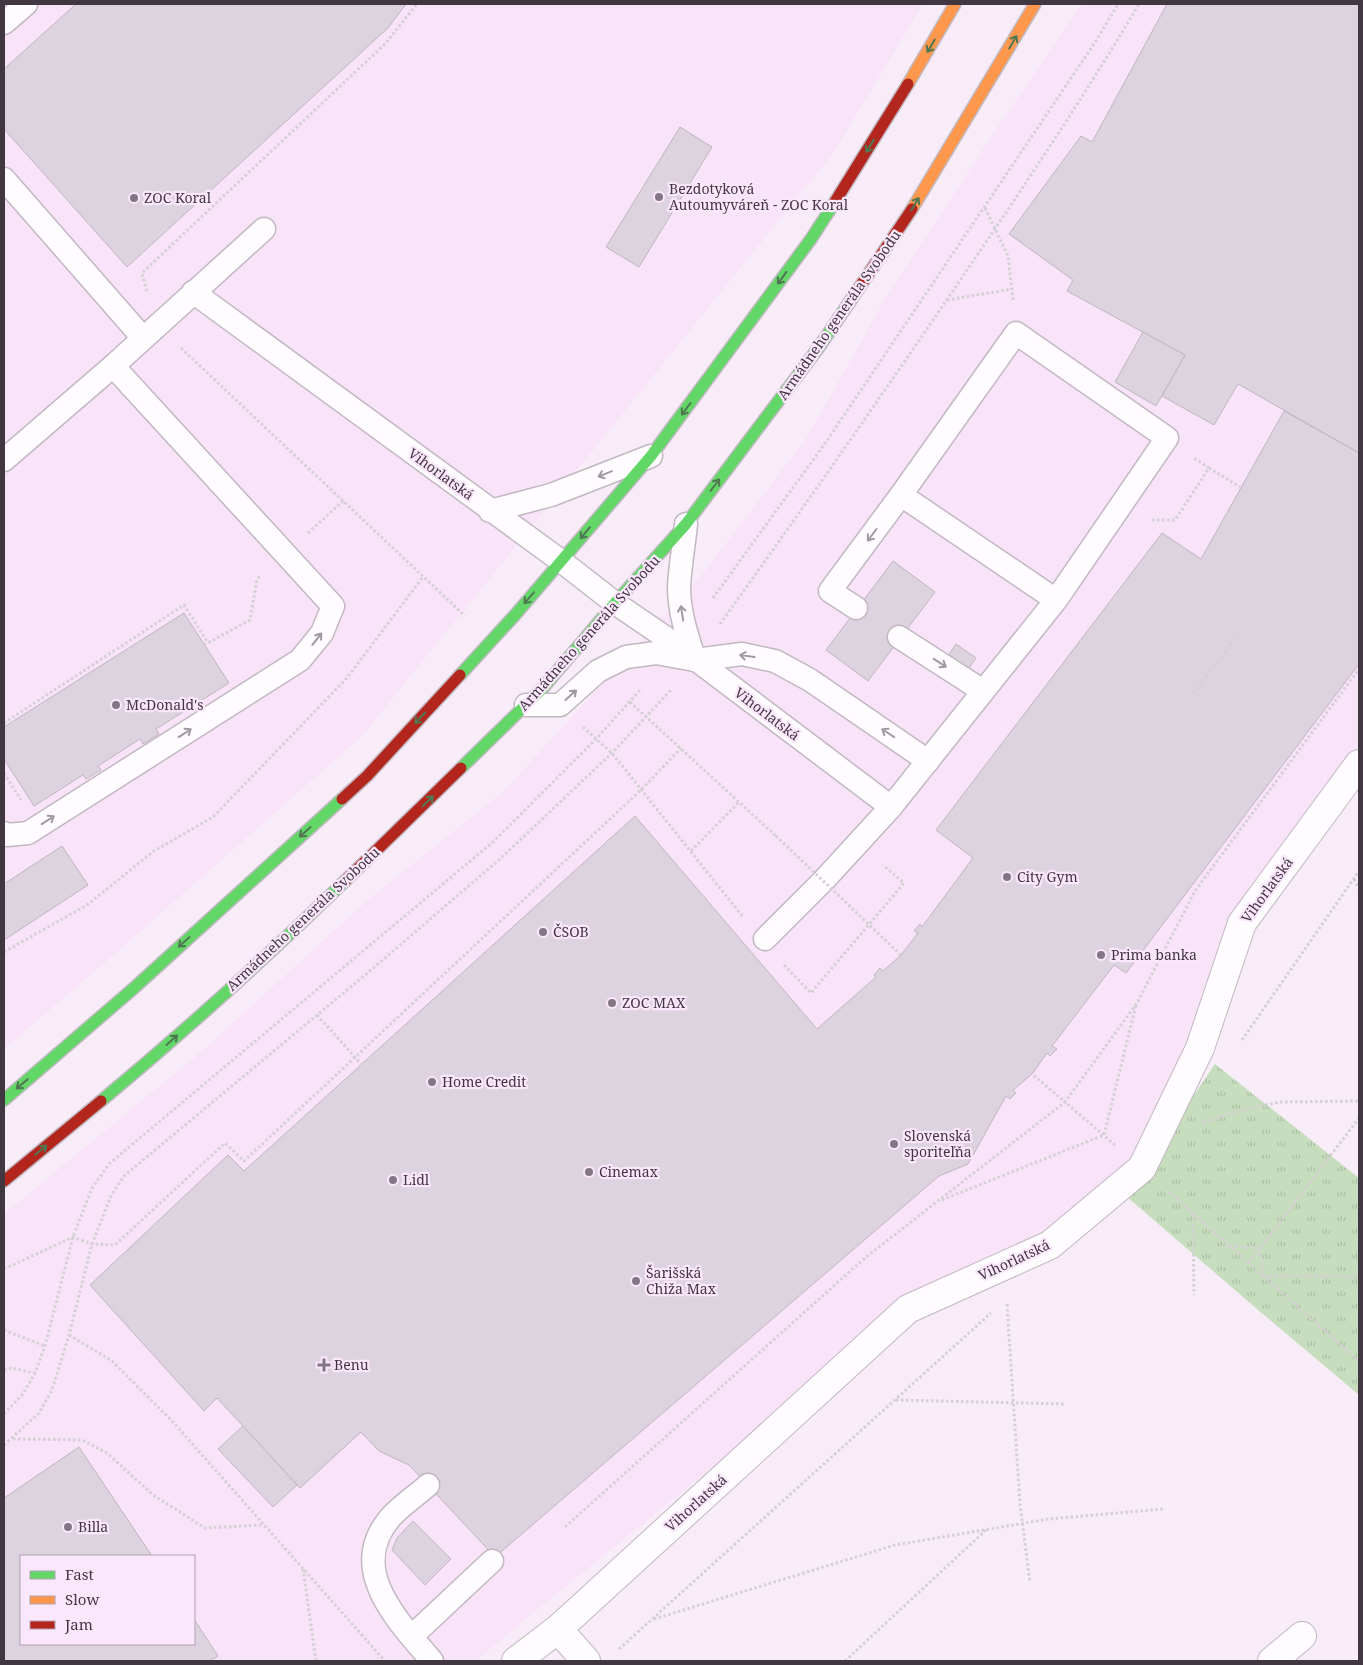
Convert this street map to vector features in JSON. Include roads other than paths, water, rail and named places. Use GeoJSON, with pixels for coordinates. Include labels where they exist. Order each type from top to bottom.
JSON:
{"type":"FeatureCollection","features":[{"type":"Feature","properties":{"kind":"main road"},"geometry":{"type":"LineString","coordinates":[[4,1100],[134,988],[367,776],[492,641],[650,456],[811,239],[896,105],[955,4]]}},
{"type":"Feature","properties":{"kind":"main road","name":"Armádneho generála Svobodu"},"geometry":{"type":"LineString","coordinates":[[4,1181],[136,1072],[275,949],[542,689],[615,603],[686,524],[819,346],[896,236],[1035,4]]}},
{"type":"Feature","properties":{"kind":"street","name":"Vihorlatská"},"geometry":{"type":"LineString","coordinates":[[516,1661],[558,1629],[908,1309],[1050,1245],[1142,1168],[1200,1048],[1242,923],[1359,764]]}},
{"type":"Feature","properties":{"kind":"street"},"geometry":{"type":"LineString","coordinates":[[558,1629],[586,1661]]}},
{"type":"Feature","properties":{"kind":"street"},"geometry":{"type":"LineString","coordinates":[[1272,1661],[1302,1636]]}},
{"type":"Feature","properties":{"kind":"lane"},"geometry":{"type":"LineString","coordinates":[[4,23],[26,4]]}},
{"type":"Feature","properties":{"kind":"lane"},"geometry":{"type":"LineString","coordinates":[[4,179],[143,338]]}},
{"type":"Feature","properties":{"kind":"lane"},"geometry":{"type":"LineString","coordinates":[[4,460],[113,366],[264,230]]}},
{"type":"Feature","properties":{"kind":"lane","name":"Vihorlatská"},"geometry":{"type":"LineString","coordinates":[[193,292],[490,511],[561,561],[891,807]]}},
{"type":"Feature","properties":{"kind":"lane"},"geometry":{"type":"LineString","coordinates":[[765,939],[824,880],[891,807],[928,761],[1056,600],[1167,438],[1016,333],[901,496],[830,591],[856,608]]}},
{"type":"Feature","properties":{"kind":"lane"},"geometry":{"type":"LineString","coordinates":[[4,833],[7,835],[28,833],[300,660],[322,633],[333,606],[113,366]]}},
{"type":"Feature","properties":{"kind":"lane"},"geometry":{"type":"LineString","coordinates":[[490,511],[551,495],[650,456]]}},
{"type":"Feature","properties":{"kind":"lane"},"geometry":{"type":"LineString","coordinates":[[901,496],[1056,600]]}},
{"type":"Feature","properties":{"kind":"lane"},"geometry":{"type":"LineString","coordinates":[[686,524],[679,586],[683,618],[695,660]]}},
{"type":"Feature","properties":{"kind":"lane"},"geometry":{"type":"LineString","coordinates":[[899,637],[983,691]]}},
{"type":"Feature","properties":{"kind":"lane"},"geometry":{"type":"LineString","coordinates":[[526,705],[560,705],[598,671],[626,657],[656,653],[695,660],[742,654],[775,661],[810,680],[928,761]]}},
{"type":"Feature","properties":{"kind":"lane"},"geometry":{"type":"LineString","coordinates":[[428,1485],[390,1518],[377,1540],[372,1564],[376,1583],[386,1602],[432,1661]]}},
{"type":"Feature","properties":{"kind":"lane"},"geometry":{"type":"LineString","coordinates":[[412,1636],[492,1561]]}},
{"type":"Feature","properties":{"kind":"place","name":"Bezdotyková Autoumyváreň - ZOC Koral"},"geometry":{"type":"Point","coordinates":[659,197]}},
{"type":"Feature","properties":{"kind":"place","name":"ZOC Koral"},"geometry":{"type":"Point","coordinates":[134,198]}},
{"type":"Feature","properties":{"kind":"place","name":"McDonald's"},"geometry":{"type":"Point","coordinates":[116,705]}},
{"type":"Feature","properties":{"kind":"place","name":"City Gym"},"geometry":{"type":"Point","coordinates":[1007,877]}},
{"type":"Feature","properties":{"kind":"place","name":"ČSOB"},"geometry":{"type":"Point","coordinates":[543,932]}},
{"type":"Feature","properties":{"kind":"place","name":"Prima banka"},"geometry":{"type":"Point","coordinates":[1101,955]}},
{"type":"Feature","properties":{"kind":"place","name":"ZOC MAX"},"geometry":{"type":"Point","coordinates":[612,1003]}},
{"type":"Feature","properties":{"kind":"place","name":"Home Credit"},"geometry":{"type":"Point","coordinates":[432,1082]}},
{"type":"Feature","properties":{"kind":"place","name":"Slovenská sporiteľňa"},"geometry":{"type":"Point","coordinates":[894,1144]}},
{"type":"Feature","properties":{"kind":"place","name":"Cinemax"},"geometry":{"type":"Point","coordinates":[589,1172]}},
{"type":"Feature","properties":{"kind":"place","name":"Lidl"},"geometry":{"type":"Point","coordinates":[393,1180]}},
{"type":"Feature","properties":{"kind":"place","name":"Šarišská Chiža Max"},"geometry":{"type":"Point","coordinates":[636,1281]}},
{"type":"Feature","properties":{"kind":"place","name":"Benu"},"geometry":{"type":"Point","coordinates":[324,1365]}},
{"type":"Feature","properties":{"kind":"place","name":"Billa"},"geometry":{"type":"Point","coordinates":[68,1527]}}]}
